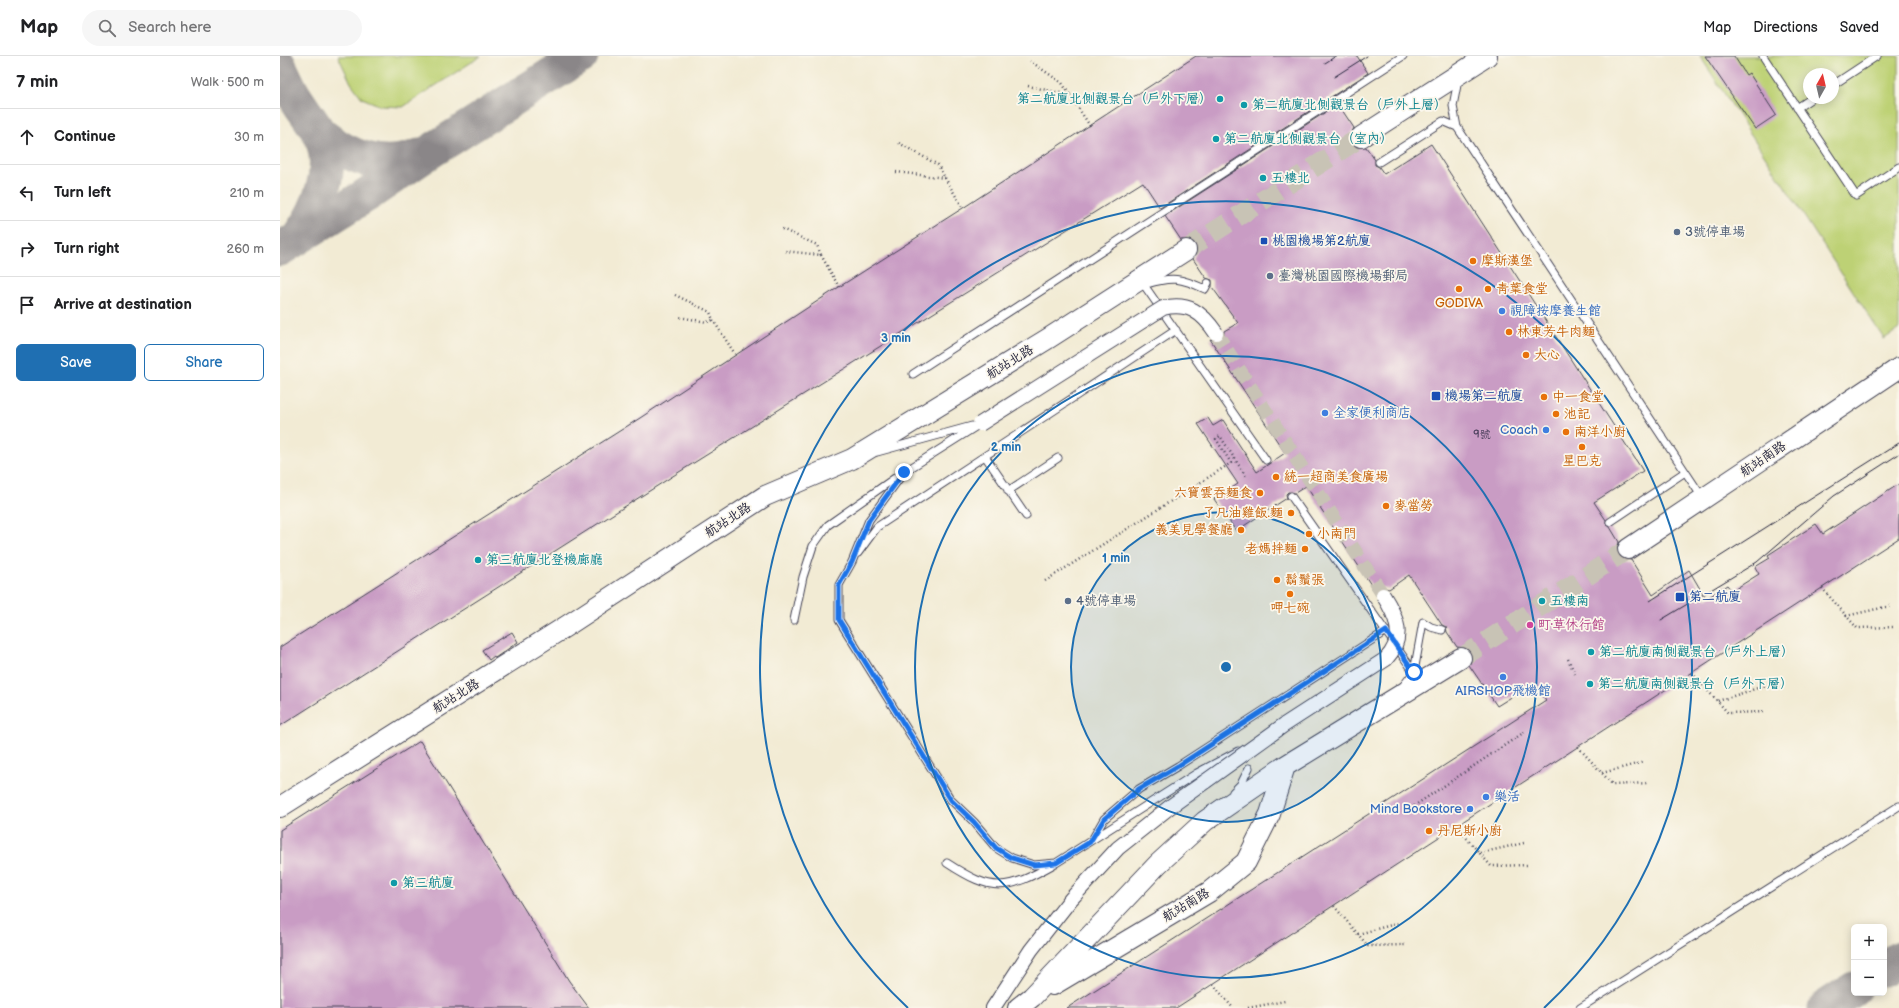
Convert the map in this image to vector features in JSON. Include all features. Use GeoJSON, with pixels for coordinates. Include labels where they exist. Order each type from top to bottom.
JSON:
{"type":"FeatureCollection","features":[{"type":"Feature","properties":{"kind":"street"},"geometry":{"type":"LineString","coordinates":[[1361,137],[1487,56]]}},
{"type":"Feature","properties":{"kind":"street","name":"航站北路"},"geometry":{"type":"LineString","coordinates":[[280,807],[568,626],[765,496],[852,459],[1049,338],[1186,250]]}},
{"type":"Feature","properties":{"kind":"street"},"geometry":{"type":"LineString","coordinates":[[980,424],[1163,308],[1186,306],[1198,312],[1209,322],[1216,333]]}},
{"type":"Feature","properties":{"kind":"street","name":"航站南路"},"geometry":{"type":"LineString","coordinates":[[1628,549],[1899,368]]}},
{"type":"Feature","properties":{"kind":"street"},"geometry":{"type":"LineString","coordinates":[[993,1008],[1035,944],[1071,899],[1118,848],[1171,806],[1201,777],[1386,659],[1392,652],[1397,639],[1398,626],[1395,613],[1383,595]]}},
{"type":"Feature","properties":{"kind":"street","name":"航站南路"},"geometry":{"type":"LineString","coordinates":[[1025,1002],[1158,864],[1205,821],[1286,766],[1461,658]]}},
{"type":"Feature","properties":{"kind":"street","name":"航站南路"},"geometry":{"type":"LineString","coordinates":[[1025,1002],[1209,892],[1246,862],[1270,814],[1286,766]]}},
{"type":"Feature","properties":{"kind":"lane"},"geometry":{"type":"LineString","coordinates":[[912,374],[1403,56]]}},
{"type":"Feature","properties":{"kind":"lane"},"geometry":{"type":"LineString","coordinates":[[1763,56],[1856,196],[1899,168]]}},
{"type":"Feature","properties":{"kind":"lane"},"geometry":{"type":"LineString","coordinates":[[1839,81],[1877,56]]}},
{"type":"Feature","properties":{"kind":"lane"},"geometry":{"type":"LineString","coordinates":[[1460,73],[1456,86],[1454,106],[1457,127],[1703,499]]}},
{"type":"Feature","properties":{"kind":"lane"},"geometry":{"type":"LineString","coordinates":[[1797,108],[1803,104]]}},
{"type":"Feature","properties":{"kind":"lane"},"geometry":{"type":"LineString","coordinates":[[1379,162],[1443,121],[1457,127]]}},
{"type":"Feature","properties":{"kind":"lane"},"geometry":{"type":"LineString","coordinates":[[1117,294],[1166,278],[1206,286]]}},
{"type":"Feature","properties":{"kind":"lane"},"geometry":{"type":"LineString","coordinates":[[1144,285],[1266,460]]}},
{"type":"Feature","properties":{"kind":"lane"},"geometry":{"type":"LineString","coordinates":[[1056,863],[1034,865],[1012,858],[996,848],[974,822],[951,800],[839,620],[839,585],[852,562],[877,527],[1176,330]]}},
{"type":"Feature","properties":{"kind":"lane"},"geometry":{"type":"LineString","coordinates":[[852,459],[980,424]]}},
{"type":"Feature","properties":{"kind":"lane"},"geometry":{"type":"LineString","coordinates":[[794,620],[803,577],[813,546],[828,525],[904,472],[980,424]]}},
{"type":"Feature","properties":{"kind":"lane"},"geometry":{"type":"LineString","coordinates":[[985,456],[1026,516]]}},
{"type":"Feature","properties":{"kind":"lane"},"geometry":{"type":"LineString","coordinates":[[1008,490],[1058,458]]}},
{"type":"Feature","properties":{"kind":"lane"},"geometry":{"type":"LineString","coordinates":[[852,562],[869,520],[904,472]]}},
{"type":"Feature","properties":{"kind":"lane"},"geometry":{"type":"LineString","coordinates":[[1610,522],[1685,472]]}},
{"type":"Feature","properties":{"kind":"lane"},"geometry":{"type":"LineString","coordinates":[[1291,496],[1414,672]]}},
{"type":"Feature","properties":{"kind":"lane"},"geometry":{"type":"LineString","coordinates":[[1387,705],[1414,672],[1424,622],[1431,628],[1442,630]]}},
{"type":"Feature","properties":{"kind":"lane"},"geometry":{"type":"LineString","coordinates":[[1090,842],[1104,819],[1139,789],[1178,766],[1386,631]]}},
{"type":"Feature","properties":{"kind":"lane"},"geometry":{"type":"LineString","coordinates":[[1205,821],[1241,784],[1249,768]]}},
{"type":"Feature","properties":{"kind":"lane"},"geometry":{"type":"LineString","coordinates":[[947,863],[966,876],[986,884],[1004,886],[1030,878],[1201,777]]}},
{"type":"Feature","properties":{"kind":"lane"},"geometry":{"type":"LineString","coordinates":[[1580,1008],[1899,806]]}},
{"type":"Feature","properties":{"kind":"path"},"geometry":{"type":"LineString","coordinates":[[1030,61],[1062,82],[1090,126]]}},
{"type":"Feature","properties":{"kind":"path"},"geometry":{"type":"LineString","coordinates":[[1028,86],[1070,95]]}},
{"type":"Feature","properties":{"kind":"path"},"geometry":{"type":"LineString","coordinates":[[899,143],[938,164],[944,178],[963,208]]}},
{"type":"Feature","properties":{"kind":"path"},"geometry":{"type":"LineString","coordinates":[[896,172],[944,178]]}},
{"type":"Feature","properties":{"kind":"path"},"geometry":{"type":"LineString","coordinates":[[782,229],[817,245],[821,255],[839,286]]}},
{"type":"Feature","properties":{"kind":"path"},"geometry":{"type":"LineString","coordinates":[[785,251],[821,255]]}},
{"type":"Feature","properties":{"kind":"path"},"geometry":{"type":"LineString","coordinates":[[675,295],[710,312],[713,320],[735,354]]}},
{"type":"Feature","properties":{"kind":"path"},"geometry":{"type":"LineString","coordinates":[[679,317],[707,322],[713,320]]}},
{"type":"Feature","properties":{"kind":"path"},"geometry":{"type":"LineString","coordinates":[[1045,581],[1231,463],[1216,439],[1220,436],[1247,478]]}},
{"type":"Feature","properties":{"kind":"path"},"geometry":{"type":"LineString","coordinates":[[1822,588],[1857,628],[1894,627]]}},
{"type":"Feature","properties":{"kind":"path"},"geometry":{"type":"LineString","coordinates":[[1846,616],[1890,606]]}},
{"type":"Feature","properties":{"kind":"path"},"geometry":{"type":"LineString","coordinates":[[1568,660],[1575,674]]}},
{"type":"Feature","properties":{"kind":"path"},"geometry":{"type":"LineString","coordinates":[[1692,673],[1728,713],[1764,712]]}},
{"type":"Feature","properties":{"kind":"path"},"geometry":{"type":"LineString","coordinates":[[1718,701],[1766,685]]}},
{"type":"Feature","properties":{"kind":"path"},"geometry":{"type":"LineString","coordinates":[[1414,806],[1526,731]]}},
{"type":"Feature","properties":{"kind":"path"},"geometry":{"type":"LineString","coordinates":[[1578,747],[1613,784],[1648,783]]}},
{"type":"Feature","properties":{"kind":"path"},"geometry":{"type":"LineString","coordinates":[[1602,773],[1644,762]]}},
{"type":"Feature","properties":{"kind":"path"},"geometry":{"type":"LineString","coordinates":[[1456,826],[1491,866],[1528,865]]}},
{"type":"Feature","properties":{"kind":"path"},"geometry":{"type":"LineString","coordinates":[[1480,853],[1524,843]]}},
{"type":"Feature","properties":{"kind":"path"},"geometry":{"type":"LineString","coordinates":[[1334,906],[1368,946],[1405,945]]}},
{"type":"Feature","properties":{"kind":"path"},"geometry":{"type":"LineString","coordinates":[[1358,934],[1399,923]]}},
{"type":"Feature","properties":{"kind":"path"},"geometry":{"type":"LineString","coordinates":[[1213,984],[1233,1008]]}},
{"type":"Feature","properties":{"kind":"path"},"geometry":{"type":"LineString","coordinates":[[1248,1008],[1285,1001]]}},
{"type":"Feature","properties":{"kind":"green space"},"geometry":{"type":"Polygon","coordinates":[[[338,56],[481,56],[403,107],[381,106],[362,98],[351,83],[338,56]]]}},
{"type":"Feature","properties":{"kind":"green space"},"geometry":{"type":"Polygon","coordinates":[[[1700,56],[1899,56],[1899,329],[1884,339],[1700,56]]]}},
{"type":"Feature","properties":{"kind":"building"},"geometry":{"type":"Polygon","coordinates":[[[1196,56],[1357,56],[1368,73],[1160,208],[1143,182],[676,474],[280,726],[280,647],[640,418],[839,287],[1196,56]]]}},
{"type":"Feature","properties":{"kind":"building"},"geometry":{"type":"Polygon","coordinates":[[[1705,56],[1734,56],[1746,75],[1749,73],[1776,115],[1755,129],[1705,56]]]}},
{"type":"Feature","properties":{"kind":"building"},"geometry":{"type":"Polygon","coordinates":[[[1338,104],[1354,128],[1350,137],[1352,144],[1356,147],[1366,147],[1375,160],[1375,165],[1379,167],[1384,174],[1431,144],[1643,471],[1594,502],[1606,520],[1606,524],[1610,527],[1619,542],[1617,549],[1618,555],[1623,559],[1631,560],[1653,595],[1689,570],[1706,599],[1727,585],[1732,591],[1759,574],[1755,567],[1770,558],[1768,555],[1816,524],[1823,534],[1899,484],[1899,538],[1176,1008],[1067,1008],[1546,700],[1534,683],[1497,706],[1469,665],[1472,658],[1471,652],[1466,648],[1457,647],[1447,632],[1446,627],[1442,625],[1409,575],[1389,589],[1382,587],[1375,591],[1306,486],[1295,493],[1288,492],[1286,494],[1287,498],[1236,531],[1214,499],[1238,484],[1198,424],[1208,418],[1213,426],[1223,420],[1257,472],[1285,453],[1210,339],[1216,341],[1221,340],[1224,336],[1224,331],[1238,323],[1212,287],[1212,280],[1206,278],[1193,259],[1197,250],[1195,243],[1191,240],[1181,240],[1165,216],[1338,104]]]}},
{"type":"Feature","properties":{"kind":"building"},"geometry":{"type":"Polygon","coordinates":[[[512,632],[518,642],[495,658],[494,656],[489,660],[482,650],[512,632]]]}},
{"type":"Feature","properties":{"kind":"building","name":"第三航廈"},"geometry":{"type":"Polygon","coordinates":[[[420,741],[569,981],[589,1008],[280,1008],[280,830],[420,741]]]}},
{"type":"Feature","properties":{"kind":"taxiway"},"geometry":{"type":"LineString","coordinates":[[280,249],[365,196],[431,151],[581,56]]}},
{"type":"Feature","properties":{"kind":"taxiway"},"geometry":{"type":"LineString","coordinates":[[280,67],[292,92],[319,133],[324,146],[326,159],[326,173],[319,200],[299,236]]}},
{"type":"Feature","properties":{"kind":"taxiway"},"geometry":{"type":"LineString","coordinates":[[320,134],[342,149],[354,155],[379,162],[392,162],[419,156]]}},
{"type":"Feature","properties":{"kind":"taxiway"},"geometry":{"type":"LineString","coordinates":[[1887,967],[1899,958]]}},
{"type":"Feature","properties":{"kind":"taxiway"},"geometry":{"type":"LineString","coordinates":[[1825,1008],[1851,991]]}},
{"type":"Feature","properties":{"kind":"tunnel"},"geometry":{"type":"LineString","coordinates":[[1186,250],[1361,137]]}},
{"type":"Feature","properties":{"kind":"tunnel"},"geometry":{"type":"LineString","coordinates":[[1216,333],[1383,595]]}},
{"type":"Feature","properties":{"kind":"tunnel"},"geometry":{"type":"LineString","coordinates":[[1461,658],[1628,549]]}},
{"type":"Feature","properties":{"kind":"tram line"},"geometry":{"type":"LineString","coordinates":[[1325,63],[1336,56]]}},
{"type":"Feature","properties":{"kind":"tram line"},"geometry":{"type":"LineString","coordinates":[[1334,77],[1367,56]]}},
{"type":"Feature","properties":{"kind":"tram line"},"geometry":{"type":"LineString","coordinates":[[1650,601],[1899,443]]}},
{"type":"Feature","properties":{"kind":"tram line"},"geometry":{"type":"LineString","coordinates":[[1661,620],[1757,562],[1834,496],[1899,454]]}},
{"type":"Feature","properties":{"kind":"place","name":"第二航廈北側觀景台（戶外下層）"},"geometry":{"type":"Point","coordinates":[1220,99]}},
{"type":"Feature","properties":{"kind":"place","name":"第二航廈北側觀景台（戶外上層）"},"geometry":{"type":"Point","coordinates":[1244,105]}},
{"type":"Feature","properties":{"kind":"place","name":"第二航廈北側觀景台（室內）"},"geometry":{"type":"Point","coordinates":[1216,139]}},
{"type":"Feature","properties":{"kind":"place","name":"五樓北"},"geometry":{"type":"Point","coordinates":[1263,178]}},
{"type":"Feature","properties":{"kind":"place","name":"3號停車場"},"geometry":{"type":"Point","coordinates":[1677,232]}},
{"type":"Feature","properties":{"kind":"place","name":"桃園機場第2航廈"},"geometry":{"type":"Point","coordinates":[1264,241]}},
{"type":"Feature","properties":{"kind":"place","name":"摩斯漢堡"},"geometry":{"type":"Point","coordinates":[1473,261]}},
{"type":"Feature","properties":{"kind":"place","name":"臺灣桃園國際機場郵局"},"geometry":{"type":"Point","coordinates":[1270,276]}},
{"type":"Feature","properties":{"kind":"place","name":"GODIVA"},"geometry":{"type":"Point","coordinates":[1459,289]}},
{"type":"Feature","properties":{"kind":"place","name":"青葉食堂"},"geometry":{"type":"Point","coordinates":[1488,289]}},
{"type":"Feature","properties":{"kind":"place","name":"視障按摩養生館"},"geometry":{"type":"Point","coordinates":[1502,311]}},
{"type":"Feature","properties":{"kind":"place","name":"林東芳牛肉麵"},"geometry":{"type":"Point","coordinates":[1509,332]}},
{"type":"Feature","properties":{"kind":"place","name":"大心"},"geometry":{"type":"Point","coordinates":[1526,355]}},
{"type":"Feature","properties":{"kind":"place","name":"機場第二航廈"},"geometry":{"type":"Point","coordinates":[1436,396]}},
{"type":"Feature","properties":{"kind":"place","name":"中一食堂"},"geometry":{"type":"Point","coordinates":[1544,397]}},
{"type":"Feature","properties":{"kind":"place","name":"全家便利商店"},"geometry":{"type":"Point","coordinates":[1325,413]}},
{"type":"Feature","properties":{"kind":"place","name":"池記"},"geometry":{"type":"Point","coordinates":[1556,414]}},
{"type":"Feature","properties":{"kind":"place","name":"Coach"},"geometry":{"type":"Point","coordinates":[1546,430]}},
{"type":"Feature","properties":{"kind":"place","name":"南洋小廚"},"geometry":{"type":"Point","coordinates":[1566,432]}},
{"type":"Feature","properties":{"kind":"place","name":"星巴克"},"geometry":{"type":"Point","coordinates":[1582,447]}},
{"type":"Feature","properties":{"kind":"place","name":"統一超商美食廣場"},"geometry":{"type":"Point","coordinates":[1276,477]}},
{"type":"Feature","properties":{"kind":"place","name":"六寶雲吞麵食"},"geometry":{"type":"Point","coordinates":[1260,493]}},
{"type":"Feature","properties":{"kind":"place","name":"麥當勞"},"geometry":{"type":"Point","coordinates":[1386,506]}},
{"type":"Feature","properties":{"kind":"place","name":"了凡油雞飯.麵"},"geometry":{"type":"Point","coordinates":[1291,513]}},
{"type":"Feature","properties":{"kind":"place","name":"義美見學餐廳"},"geometry":{"type":"Point","coordinates":[1241,530]}},
{"type":"Feature","properties":{"kind":"place","name":"小南門"},"geometry":{"type":"Point","coordinates":[1309,534]}},
{"type":"Feature","properties":{"kind":"place","name":"老媽拌麵"},"geometry":{"type":"Point","coordinates":[1305,549]}},
{"type":"Feature","properties":{"kind":"place","name":"第三航廈北登機廊廳"},"geometry":{"type":"Point","coordinates":[478,560]}},
{"type":"Feature","properties":{"kind":"place","name":"鬍鬚張"},"geometry":{"type":"Point","coordinates":[1277,580]}},
{"type":"Feature","properties":{"kind":"place","name":"呷七碗"},"geometry":{"type":"Point","coordinates":[1290,594]}},
{"type":"Feature","properties":{"kind":"place","name":"第二航廈"},"geometry":{"type":"Point","coordinates":[1680,597]}},
{"type":"Feature","properties":{"kind":"place","name":"4號停車場"},"geometry":{"type":"Point","coordinates":[1068,601]}},
{"type":"Feature","properties":{"kind":"place","name":"五樓南"},"geometry":{"type":"Point","coordinates":[1542,601]}},
{"type":"Feature","properties":{"kind":"place","name":"町·草休行館"},"geometry":{"type":"Point","coordinates":[1530,625]}},
{"type":"Feature","properties":{"kind":"place","name":"第二航廈南側觀景台（戶外上層）"},"geometry":{"type":"Point","coordinates":[1591,652]}},
{"type":"Feature","properties":{"kind":"place","name":"AIRSHOP飛機館"},"geometry":{"type":"Point","coordinates":[1503,677]}},
{"type":"Feature","properties":{"kind":"place","name":"第二航廈南側觀景台（戶外下層）"},"geometry":{"type":"Point","coordinates":[1590,684]}},
{"type":"Feature","properties":{"kind":"place","name":"樂活"},"geometry":{"type":"Point","coordinates":[1486,797]}},
{"type":"Feature","properties":{"kind":"place","name":"Mind Bookstore"},"geometry":{"type":"Point","coordinates":[1470,809]}},
{"type":"Feature","properties":{"kind":"place","name":"丹尼斯小廚"},"geometry":{"type":"Point","coordinates":[1429,831]}},
{"type":"Feature","properties":{"kind":"place","name":"第三航廈"},"geometry":{"type":"Point","coordinates":[394,883]}},
{"type":"Feature","properties":{"kind":"route"},"geometry":{"type":"LineString","coordinates":[[904,472],[869,520],[852,562],[839,585],[839,620],[951,800],[974,822],[996,848],[1012,858],[1034,865],[1056,863],[1090,842],[1104,819],[1139,789],[1178,766],[1386,631],[1414,672]]}}]}
